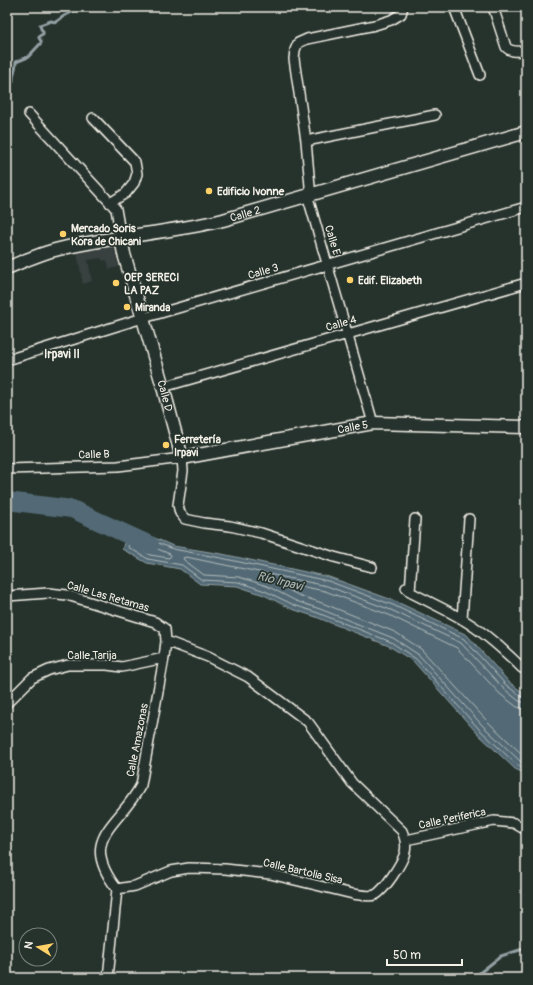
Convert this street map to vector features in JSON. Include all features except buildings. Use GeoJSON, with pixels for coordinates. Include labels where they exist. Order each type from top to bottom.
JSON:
{"type":"FeatureCollection","features":[{"type":"Feature","properties":{"kind":"main road","name":"Calle 2"},"geometry":{"type":"LineString","coordinates":[[7,268],[44,253],[59,249],[193,227],[526,132]]}},
{"type":"Feature","properties":{"kind":"main road","name":"Calle D"},"geometry":{"type":"LineString","coordinates":[[121,238],[142,319],[182,458]]}},
{"type":"Feature","properties":{"kind":"main road","name":"Calle 5"},"geometry":{"type":"LineString","coordinates":[[182,458],[373,423],[526,427]]}},
{"type":"Feature","properties":{"kind":"street","name":"Calle E"},"geometry":{"type":"LineString","coordinates":[[373,423],[309,201],[310,186],[306,141],[294,59],[295,50],[298,43],[307,39],[381,24],[392,20],[401,14],[404,7]]}},
{"type":"Feature","properties":{"kind":"street"},"geometry":{"type":"LineString","coordinates":[[454,7],[480,75]]}},
{"type":"Feature","properties":{"kind":"street"},"geometry":{"type":"LineString","coordinates":[[493,7],[506,48],[513,51],[526,51]]}},
{"type":"Feature","properties":{"kind":"street","name":"Calle D"},"geometry":{"type":"LineString","coordinates":[[29,114],[116,209],[121,238]]}},
{"type":"Feature","properties":{"kind":"street"},"geometry":{"type":"LineString","coordinates":[[306,141],[434,115]]}},
{"type":"Feature","properties":{"kind":"street"},"geometry":{"type":"LineString","coordinates":[[93,118],[135,162],[137,174],[134,183],[126,193],[110,203]]}},
{"type":"Feature","properties":{"kind":"street","name":"Calle 3"},"geometry":{"type":"LineString","coordinates":[[7,360],[526,207]]}},
{"type":"Feature","properties":{"kind":"street","name":"Calle 4"},"geometry":{"type":"LineString","coordinates":[[162,387],[526,283]]}},
{"type":"Feature","properties":{"kind":"street","name":"Calle D"},"geometry":{"type":"LineString","coordinates":[[182,458],[184,471],[178,505],[180,512],[185,519],[230,526],[261,533],[334,558],[372,567]]}},
{"type":"Feature","properties":{"kind":"street","name":"Calle B"},"geometry":{"type":"LineString","coordinates":[[7,469],[118,466],[182,458]]}},
{"type":"Feature","properties":{"kind":"street"},"geometry":{"type":"LineString","coordinates":[[462,619],[469,519]]}},
{"type":"Feature","properties":{"kind":"street"},"geometry":{"type":"LineString","coordinates":[[415,520],[408,590],[462,619],[479,631],[522,668],[526,666]]}},
{"type":"Feature","properties":{"kind":"street","name":"Calle Las Retamas"},"geometry":{"type":"LineString","coordinates":[[7,596],[48,593],[67,595],[94,602],[155,622],[164,629],[166,641]]}},
{"type":"Feature","properties":{"kind":"street"},"geometry":{"type":"LineString","coordinates":[[166,641],[208,657],[248,677],[308,722],[352,783],[402,831],[406,840]]}},
{"type":"Feature","properties":{"kind":"street","name":"Calle Amazonas"},"geometry":{"type":"LineString","coordinates":[[117,889],[110,881],[103,867],[100,855],[101,842],[108,828],[136,794],[141,785],[166,641]]}},
{"type":"Feature","properties":{"kind":"street","name":"Calle Tarija"},"geometry":{"type":"LineString","coordinates":[[7,703],[32,678],[49,670],[68,665],[107,665],[122,667],[164,658]]}},
{"type":"Feature","properties":{"kind":"street","name":"Calle Periferica"},"geometry":{"type":"LineString","coordinates":[[406,840],[494,821],[514,823],[526,830]]}},
{"type":"Feature","properties":{"kind":"street","name":"Calle Bartolia Sisa"},"geometry":{"type":"LineString","coordinates":[[117,889],[135,886],[171,871],[188,868],[225,869],[270,874],[365,896],[376,894],[383,889],[398,868],[405,853],[406,840]]}},
{"type":"Feature","properties":{"kind":"street"},"geometry":{"type":"LineString","coordinates":[[108,978],[117,889]]}},
{"type":"Feature","properties":{"kind":"shaded area"},"geometry":{"type":"Polygon","coordinates":[[[110,245],[114,248],[119,267],[109,269],[107,260],[103,261],[101,258],[88,260],[92,281],[83,284],[77,253],[110,245]]]}},
{"type":"Feature","properties":{"kind":"water","name":"Río Irpavi"},"geometry":{"type":"Polygon","coordinates":[[[130,527],[173,546],[222,554],[329,577],[395,601],[467,635],[509,682],[526,695],[526,774],[515,769],[476,732],[413,661],[389,646],[292,609],[264,595],[237,586],[200,584],[180,569],[147,563],[122,549],[130,527]]]}},
{"type":"Feature","properties":{"kind":"waterway"},"geometry":{"type":"LineString","coordinates":[[7,90],[8,85],[13,81],[16,62],[28,57],[41,43],[39,36],[43,34],[43,31],[40,25],[51,21],[56,22],[72,12],[75,7]]}},
{"type":"Feature","properties":{"kind":"waterway","name":"Río Irpavi"},"geometry":{"type":"LineString","coordinates":[[7,501],[72,509],[150,545]]}},
{"type":"Feature","properties":{"kind":"waterway"},"geometry":{"type":"LineString","coordinates":[[469,978],[477,975],[501,956],[526,948]]}},
{"type":"Feature","properties":{"kind":"place","name":"Edificio Ivonne"},"geometry":{"type":"Point","coordinates":[209,191]}},
{"type":"Feature","properties":{"kind":"place","name":"Mercado Soris Kora de Chicani"},"geometry":{"type":"Point","coordinates":[63,234]}},
{"type":"Feature","properties":{"kind":"place","name":"Edif. Elizabeth"},"geometry":{"type":"Point","coordinates":[350,280]}},
{"type":"Feature","properties":{"kind":"place","name":"OEP SERECI LA PAZ"},"geometry":{"type":"Point","coordinates":[116,283]}},
{"type":"Feature","properties":{"kind":"place","name":"Miranda"},"geometry":{"type":"Point","coordinates":[127,307]}},
{"type":"Feature","properties":{"kind":"place","name":"Ferretería Irpavi"},"geometry":{"type":"Point","coordinates":[166,445]}},
{"type":"Feature","properties":{"kind":"district","name":"Irpavi II"},"geometry":{"type":"Point","coordinates":[62,354]}}]}
